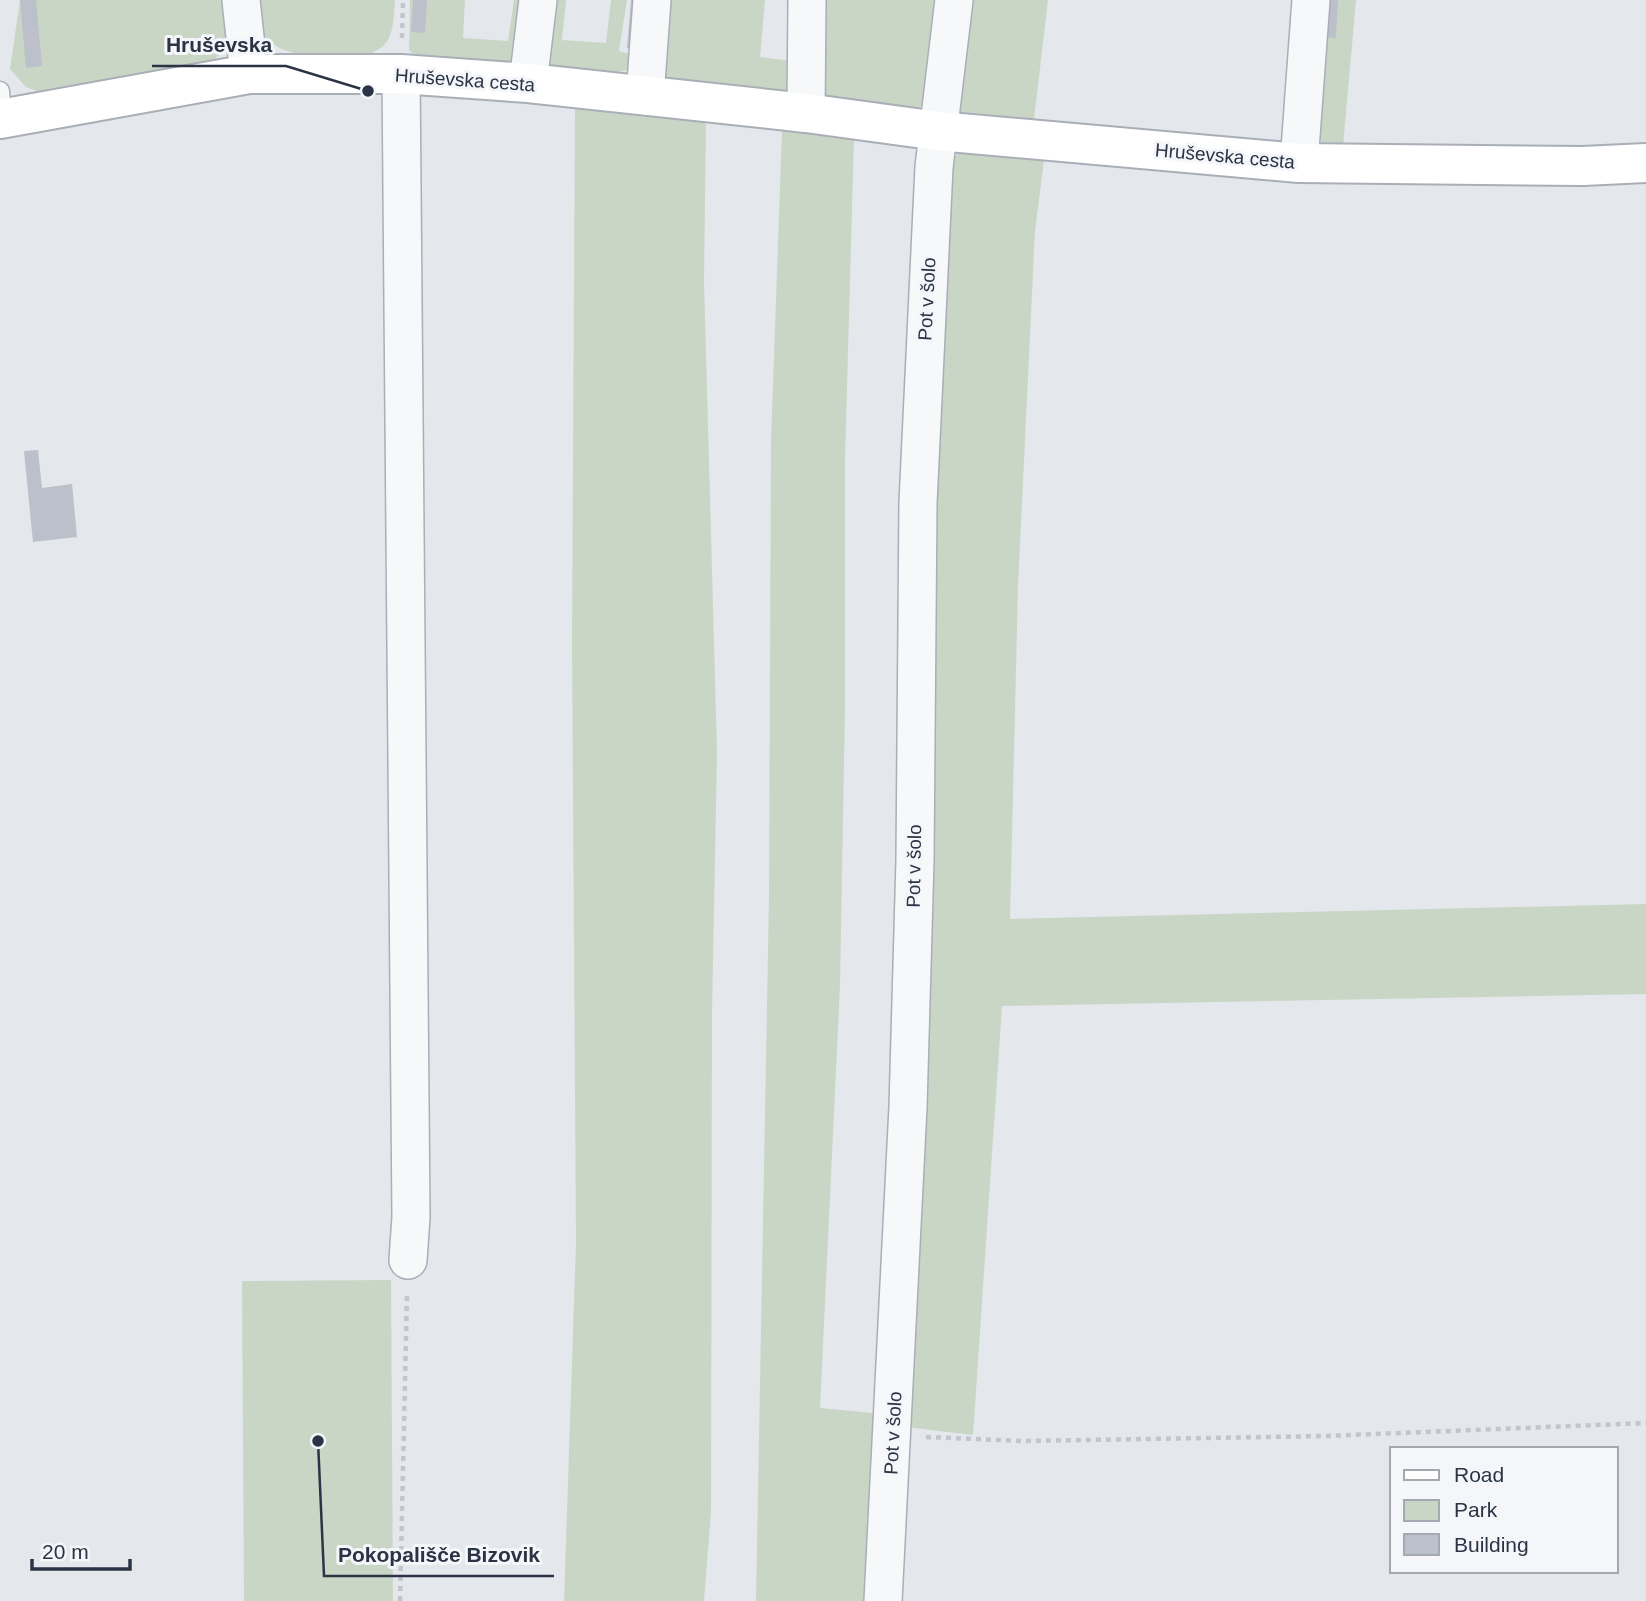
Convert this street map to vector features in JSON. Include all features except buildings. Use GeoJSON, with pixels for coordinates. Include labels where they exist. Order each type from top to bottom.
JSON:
{"type":"FeatureCollection","features":[{"type":"Feature","properties":{"kind":"street"},"geometry":{"type":"LineString","coordinates":[[241,0],[249,74]]}},
{"type":"Feature","properties":{"kind":"street"},"geometry":{"type":"LineString","coordinates":[[528,83],[538,0]]}},
{"type":"Feature","properties":{"kind":"street"},"geometry":{"type":"LineString","coordinates":[[645,96],[652,0]]}},
{"type":"Feature","properties":{"kind":"street"},"geometry":{"type":"LineString","coordinates":[[806,113],[807,0]]}},
{"type":"Feature","properties":{"kind":"street","name":"Pot v šolo"},"geometry":{"type":"LineString","coordinates":[[883,1601],[894,1433],[912,970],[918,503],[934,167],[954,0]]}},
{"type":"Feature","properties":{"kind":"street"},"geometry":{"type":"LineString","coordinates":[[1299,163],[1311,0]]}},
{"type":"Feature","properties":{"kind":"street","name":"Hruševska cesta"},"geometry":{"type":"LineString","coordinates":[[1,109],[249,74],[401,74],[528,83],[806,113],[938,131],[1299,163],[1583,166],[1646,163]]}},
{"type":"Feature","properties":{"kind":"street"},"geometry":{"type":"LineString","coordinates":[[401,74],[411,1217],[408,1260]]}},
{"type":"Feature","properties":{"kind":"path"},"geometry":{"type":"LineString","coordinates":[[400,1601],[408,1260]]}},
{"type":"Feature","properties":{"kind":"path"},"geometry":{"type":"LineString","coordinates":[[894,1433],[952,1440],[1023,1441],[1325,1436],[1646,1423]]}},
{"type":"Feature","properties":{"kind":"green space"},"geometry":{"type":"Polygon","coordinates":[[[20,0],[230,0],[231,42],[213,61],[40,92],[26,87],[10,69],[20,0]]]}},
{"type":"Feature","properties":{"kind":"green space"},"geometry":{"type":"Polygon","coordinates":[[[255,0],[395,0],[393,24],[389,39],[371,53],[293,53],[279,48],[268,39],[258,24],[255,0]]]}},
{"type":"Feature","properties":{"kind":"green space"},"geometry":{"type":"Polygon","coordinates":[[[410,0],[465,0],[463,38],[508,41],[514,0],[526,0],[517,58],[500,65],[415,56],[409,50],[410,0]]]}},
{"type":"Feature","properties":{"kind":"green space"},"geometry":{"type":"Polygon","coordinates":[[[547,0],[566,0],[562,40],[606,43],[611,0],[627,0],[619,51],[633,55],[627,70],[586,74],[547,63],[547,0]]]}},
{"type":"Feature","properties":{"kind":"green space"},"geometry":{"type":"Polygon","coordinates":[[[661,0],[765,0],[760,57],[798,62],[796,79],[787,92],[716,87],[660,77],[661,0]]]}},
{"type":"Feature","properties":{"kind":"green space"},"geometry":{"type":"Polygon","coordinates":[[[815,0],[940,0],[931,98],[917,109],[825,99],[814,85],[815,0]]]}},
{"type":"Feature","properties":{"kind":"green space"},"geometry":{"type":"Polygon","coordinates":[[[961,0],[1048,0],[1034,119],[954,111],[961,0]]]}},
{"type":"Feature","properties":{"kind":"green space"},"geometry":{"type":"Polygon","coordinates":[[[1317,0],[1356,0],[1343,146],[1322,143],[1311,123],[1317,0]]]}},
{"type":"Feature","properties":{"kind":"green space"},"geometry":{"type":"Polygon","coordinates":[[[575,105],[706,121],[704,281],[717,752],[712,1013],[711,1512],[704,1601],[564,1601],[576,1242],[572,643],[575,105]]]}},
{"type":"Feature","properties":{"kind":"green space"},"geometry":{"type":"Polygon","coordinates":[[[782,130],[854,137],[845,458],[845,707],[840,985],[820,1408],[883,1414],[875,1601],[756,1601],[769,898],[771,442],[782,130]]]}},
{"type":"Feature","properties":{"kind":"green space"},"geometry":{"type":"Polygon","coordinates":[[[962,150],[1044,160],[1035,231],[1018,586],[1010,919],[1646,904],[1646,994],[1002,1006],[973,1435],[906,1427],[927,538],[948,162],[962,150]]]}},
{"type":"Feature","properties":{"kind":"green space"},"geometry":{"type":"Polygon","coordinates":[[[391,1280],[393,1601],[244,1601],[242,1281],[391,1280]]]}},
{"type":"Feature","properties":{"kind":"place","name":"Hruševska"},"geometry":{"type":"Point","coordinates":[368,91]}},
{"type":"Feature","properties":{"kind":"place","name":"Pokopališče Bizovik"},"geometry":{"type":"Point","coordinates":[318,1441]}}]}
